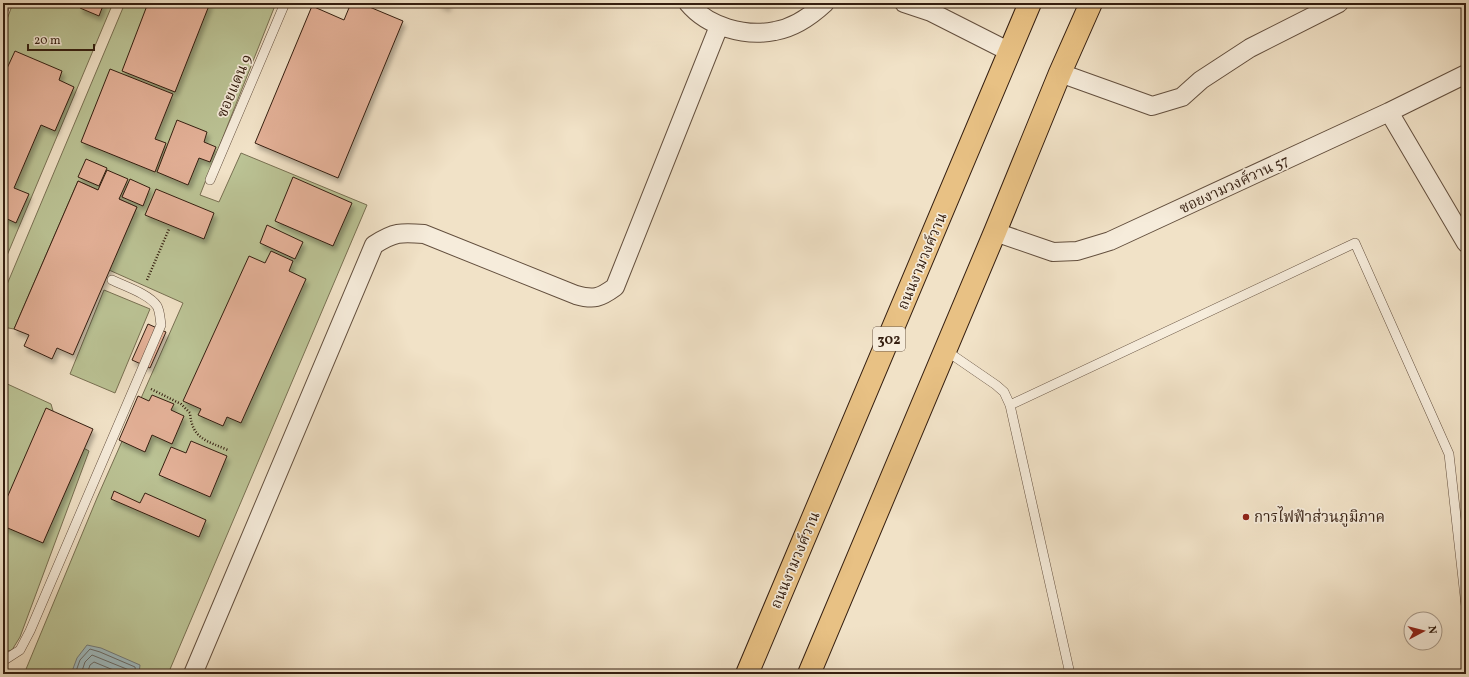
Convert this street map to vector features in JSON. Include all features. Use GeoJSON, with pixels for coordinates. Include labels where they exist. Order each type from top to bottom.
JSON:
{"type":"FeatureCollection","features":[{"type":"Feature","properties":{"kind":"main road","name":"ถนนงามวงศ์วาน"},"geometry":{"type":"LineString","coordinates":[[747,674],[1030,3]]}},
{"type":"Feature","properties":{"kind":"main road"},"geometry":{"type":"LineString","coordinates":[[809,674],[995,232],[1060,73],[1091,3]]}},
{"type":"Feature","properties":{"kind":"street"},"geometry":{"type":"LineString","coordinates":[[688,3],[694,10],[719,26],[746,33],[775,31],[801,22],[825,3]]}},
{"type":"Feature","properties":{"kind":"street"},"geometry":{"type":"LineString","coordinates":[[904,3],[931,12],[1010,52]]}},
{"type":"Feature","properties":{"kind":"street"},"geometry":{"type":"LineString","coordinates":[[1060,73],[1152,106],[1182,97],[1201,80],[1250,48],[1339,3]]}},
{"type":"Feature","properties":{"kind":"street"},"geometry":{"type":"LineString","coordinates":[[193,674],[374,245],[387,237],[402,232],[424,234],[576,295],[590,299],[603,296],[615,287],[719,26]]}},
{"type":"Feature","properties":{"kind":"street","name":"ซอยงามวงศ์วาน 57"},"geometry":{"type":"LineString","coordinates":[[995,232],[1053,252],[1077,251],[1110,241],[1389,112],[1466,74]]}},
{"type":"Feature","properties":{"kind":"street"},"geometry":{"type":"LineString","coordinates":[[1389,112],[1466,243]]}},
{"type":"Feature","properties":{"kind":"lane"},"geometry":{"type":"LineString","coordinates":[[3,11],[6,3]]}},
{"type":"Feature","properties":{"kind":"lane","name":"ซอยแดน 9"},"geometry":{"type":"LineString","coordinates":[[210,180],[285,3]]}},
{"type":"Feature","properties":{"kind":"lane"},"geometry":{"type":"LineString","coordinates":[[1010,405],[1356,243],[1450,454],[1466,606]]}},
{"type":"Feature","properties":{"kind":"lane"},"geometry":{"type":"LineString","coordinates":[[3,658],[6,659],[20,650],[30,631],[161,324],[157,306],[146,296],[112,280]]}},
{"type":"Feature","properties":{"kind":"lane"},"geometry":{"type":"LineString","coordinates":[[945,350],[996,385],[1004,392],[1010,405],[1070,674]]}},
{"type":"Feature","properties":{"kind":"path"},"geometry":{"type":"LineString","coordinates":[[141,294],[169,229]]}},
{"type":"Feature","properties":{"kind":"path"},"geometry":{"type":"LineString","coordinates":[[136,381],[181,404],[190,413],[191,425],[197,434],[204,440],[228,450]]}},
{"type":"Feature","properties":{"kind":"green space"},"geometry":{"type":"Polygon","coordinates":[[[13,3],[113,3],[3,265],[3,30],[13,3]]]}},
{"type":"Feature","properties":{"kind":"green space"},"geometry":{"type":"Polygon","coordinates":[[[125,3],[276,3],[200,195],[219,202],[241,153],[367,205],[168,674],[24,674],[97,498],[183,303],[109,270],[137,207],[78,181],[14,329],[3,327],[3,294],[125,3]]]}},
{"type":"Feature","properties":{"kind":"green space"},"geometry":{"type":"Polygon","coordinates":[[[104,290],[150,309],[115,393],[70,374],[104,290]]]}},
{"type":"Feature","properties":{"kind":"green space"},"geometry":{"type":"Polygon","coordinates":[[[3,382],[51,404],[60,435],[89,451],[20,637],[12,650],[3,652],[3,382]]]}},
{"type":"Feature","properties":{"kind":"water"},"geometry":{"type":"Polygon","coordinates":[[[87,645],[101,648],[140,665],[139,674],[71,674],[77,658],[87,645]]]}},
{"type":"Feature","properties":{"kind":"building"},"geometry":{"type":"Polygon","coordinates":[[[82,3],[104,3],[99,16],[80,8],[82,3]]]}},
{"type":"Feature","properties":{"kind":"building"},"geometry":{"type":"Polygon","coordinates":[[[148,3],[210,3],[175,92],[122,71],[148,3]]]}},
{"type":"Feature","properties":{"kind":"building"},"geometry":{"type":"Polygon","coordinates":[[[351,3],[360,3],[403,21],[338,178],[255,143],[312,6],[344,20],[351,3]]]}},
{"type":"Feature","properties":{"kind":"building"},"geometry":{"type":"Polygon","coordinates":[[[438,3],[449,3],[447,7],[438,3]]]}},
{"type":"Feature","properties":{"kind":"building"},"geometry":{"type":"Polygon","coordinates":[[[15,51],[62,71],[59,80],[74,87],[55,131],[41,125],[14,188],[29,194],[16,223],[3,217],[3,77],[15,51]]]}},
{"type":"Feature","properties":{"kind":"building"},"geometry":{"type":"Polygon","coordinates":[[[110,69],[173,94],[155,139],[166,143],[155,172],[81,142],[110,69]]]}},
{"type":"Feature","properties":{"kind":"building"},"geometry":{"type":"Polygon","coordinates":[[[177,120],[207,132],[204,142],[216,147],[210,162],[199,158],[188,185],[157,172],[177,120]]]}},
{"type":"Feature","properties":{"kind":"building"},"geometry":{"type":"Polygon","coordinates":[[[86,159],[107,168],[99,186],[78,177],[86,159]]]}},
{"type":"Feature","properties":{"kind":"building"},"geometry":{"type":"Polygon","coordinates":[[[107,170],[128,179],[119,199],[137,207],[73,355],[57,348],[52,359],[24,346],[29,335],[14,329],[78,181],[98,190],[107,170]]]}},
{"type":"Feature","properties":{"kind":"building"},"geometry":{"type":"Polygon","coordinates":[[[293,177],[352,203],[333,246],[275,221],[293,177]]]}},
{"type":"Feature","properties":{"kind":"building"},"geometry":{"type":"Polygon","coordinates":[[[130,179],[150,188],[143,206],[122,197],[130,179]]]}},
{"type":"Feature","properties":{"kind":"building"},"geometry":{"type":"Polygon","coordinates":[[[156,189],[214,213],[204,239],[145,215],[156,189]]]}},
{"type":"Feature","properties":{"kind":"building"},"geometry":{"type":"Polygon","coordinates":[[[267,225],[303,242],[295,259],[260,243],[267,225]]]}},
{"type":"Feature","properties":{"kind":"building"},"geometry":{"type":"Polygon","coordinates":[[[271,251],[293,261],[289,271],[306,279],[241,423],[227,417],[223,426],[198,415],[201,409],[183,401],[249,256],[265,263],[271,251]]]}},
{"type":"Feature","properties":{"kind":"building"},"geometry":{"type":"Polygon","coordinates":[[[148,324],[166,332],[150,368],[132,360],[148,324]]]}},
{"type":"Feature","properties":{"kind":"building"},"geometry":{"type":"Polygon","coordinates":[[[152,395],[174,404],[171,410],[184,416],[172,444],[152,435],[145,452],[119,440],[138,396],[149,401],[152,395]]]}},
{"type":"Feature","properties":{"kind":"building"},"geometry":{"type":"Polygon","coordinates":[[[46,408],[93,429],[43,543],[3,526],[3,507],[46,408]]]}},
{"type":"Feature","properties":{"kind":"building"},"geometry":{"type":"Polygon","coordinates":[[[191,441],[227,456],[210,497],[159,475],[171,447],[186,453],[191,441]]]}},
{"type":"Feature","properties":{"kind":"building"},"geometry":{"type":"Polygon","coordinates":[[[114,491],[140,503],[145,493],[206,520],[199,537],[111,499],[114,491]]]}},
{"type":"Feature","properties":{"kind":"place","name":"การไฟฟ้าส่วนภูมิภาค"},"geometry":{"type":"Point","coordinates":[1246,517]}}]}
